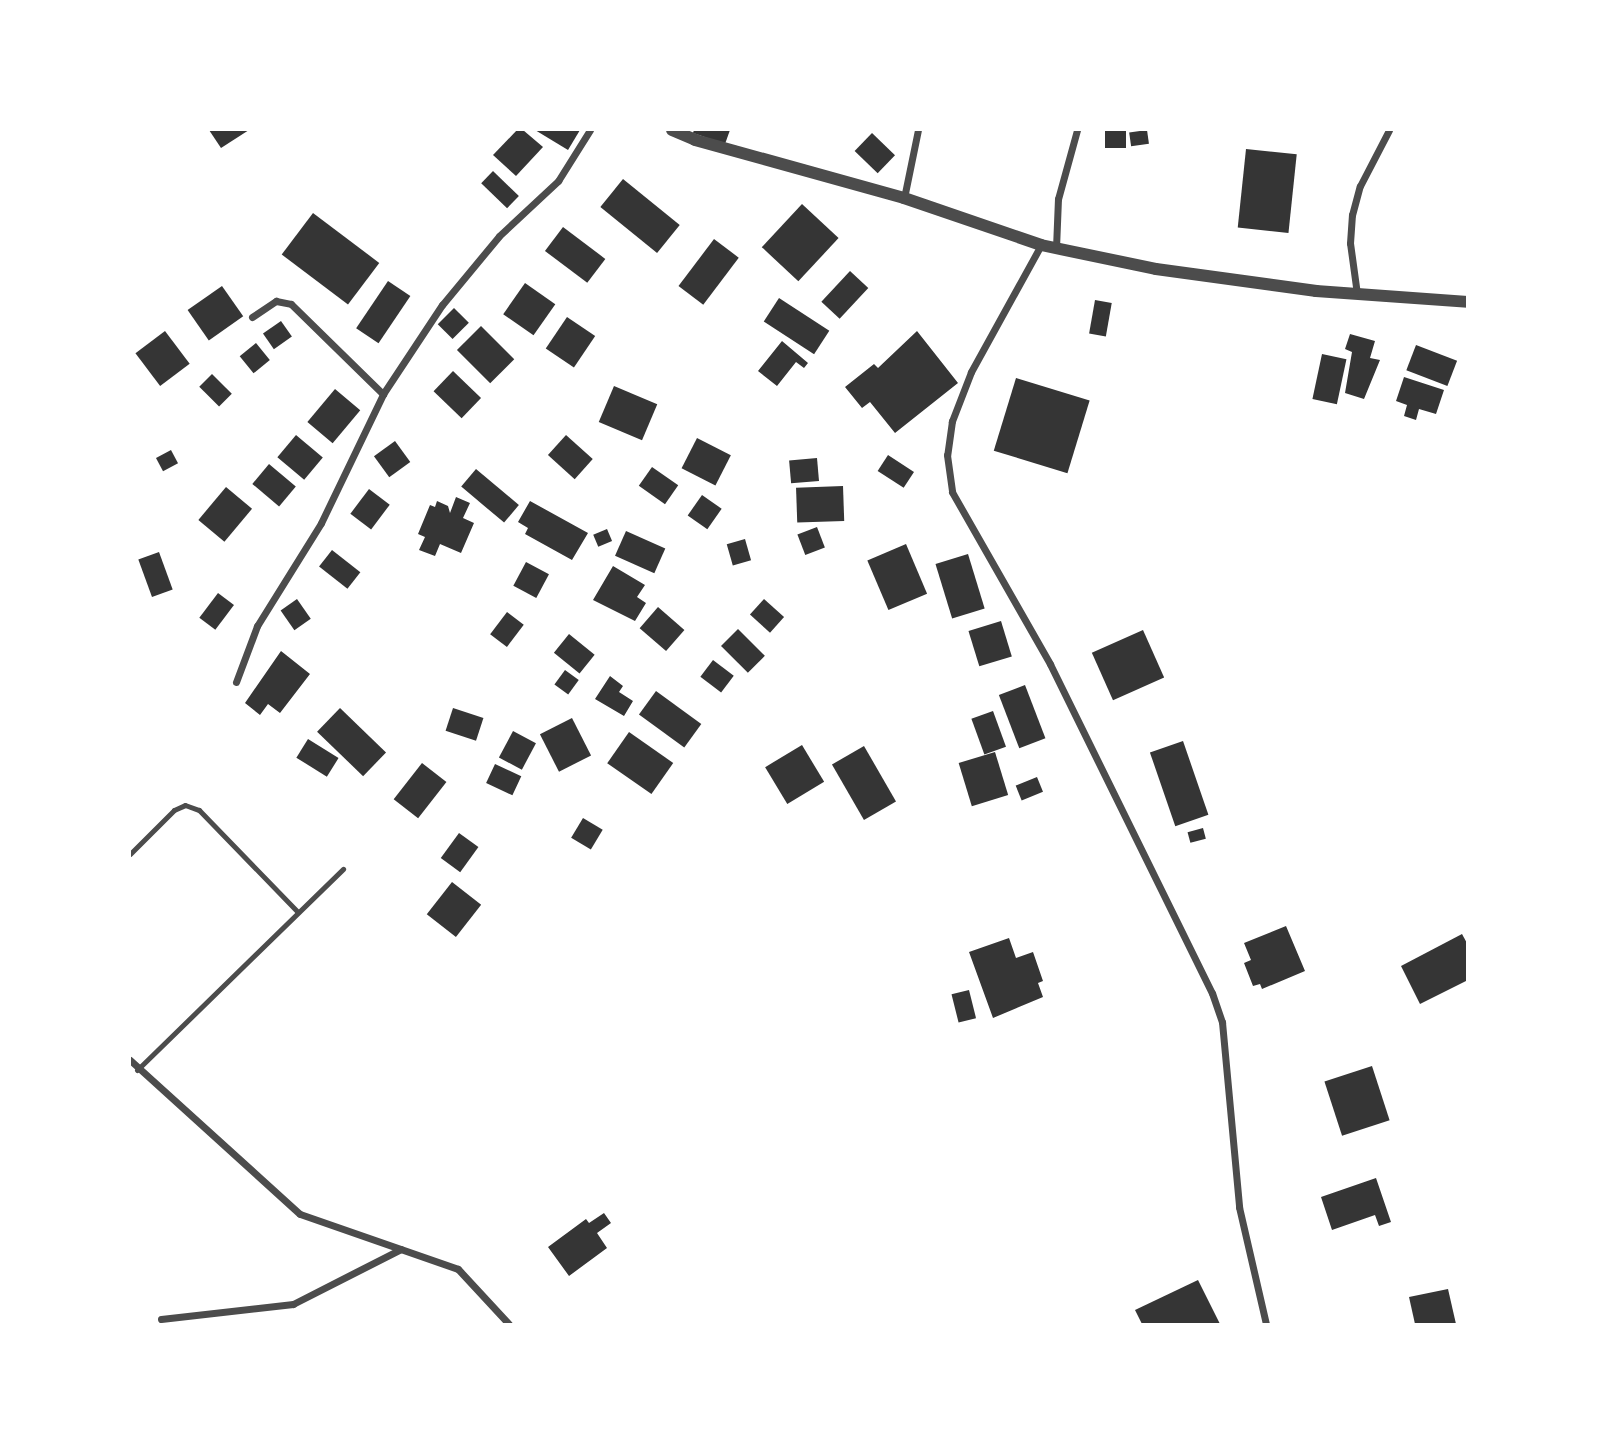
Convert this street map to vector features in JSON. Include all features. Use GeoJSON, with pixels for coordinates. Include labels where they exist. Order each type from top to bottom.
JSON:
{"type":"FeatureCollection","features":[{"type":"Feature","properties":{"kind":"street"},"geometry":{"type":"LineString","coordinates":[[236,681],[257,626],[321,523],[383,394],[442,305],[499,236],[558,181],[590,130]]}},
{"type":"Feature","properties":{"kind":"street"},"geometry":{"type":"LineString","coordinates":[[672,130],[695,140],[904,198],[1041,245],[1156,270],[1357,294],[1468,302]]}},
{"type":"Feature","properties":{"kind":"street"},"geometry":{"type":"LineString","coordinates":[[904,198],[918,130]]}},
{"type":"Feature","properties":{"kind":"street"},"geometry":{"type":"LineString","coordinates":[[1056,248],[1058,199],[1077,130]]}},
{"type":"Feature","properties":{"kind":"street"},"geometry":{"type":"LineString","coordinates":[[1357,294],[1350,243],[1352,215],[1360,186],[1389,130]]}},
{"type":"Feature","properties":{"kind":"street"},"geometry":{"type":"LineString","coordinates":[[1041,245],[971,372],[952,421],[947,454],[952,492],[1050,664],[1212,993],[1222,1022],[1238,1207],[1266,1325]]}},
{"type":"Feature","properties":{"kind":"street"},"geometry":{"type":"LineString","coordinates":[[252,317],[276,301],[291,304],[383,394]]}},
{"type":"Feature","properties":{"kind":"street"},"geometry":{"type":"LineString","coordinates":[[130,1060],[137,1070],[300,1214],[458,1269],[509,1325]]}},
{"type":"Feature","properties":{"kind":"street"},"geometry":{"type":"LineString","coordinates":[[161,1319],[293,1304],[401,1249]]}},
{"type":"Feature","properties":{"kind":"lane"},"geometry":{"type":"LineString","coordinates":[[130,854],[174,810],[185,805],[199,810],[298,912]]}},
{"type":"Feature","properties":{"kind":"lane"},"geometry":{"type":"LineString","coordinates":[[137,1070],[343,869]]}},
{"type":"Feature","properties":{"kind":"building"},"geometry":{"type":"Polygon","coordinates":[[[209,130],[249,130],[221,148],[209,130]]]}},
{"type":"Feature","properties":{"kind":"building"},"geometry":{"type":"Polygon","coordinates":[[[517,130],[523,130],[543,147],[516,176],[493,155],[517,130]]]}},
{"type":"Feature","properties":{"kind":"building"},"geometry":{"type":"Polygon","coordinates":[[[535,130],[580,130],[568,150],[535,130]]]}},
{"type":"Feature","properties":{"kind":"building"},"geometry":{"type":"Polygon","coordinates":[[[694,130],[730,130],[725,144],[693,133],[694,130]]]}},
{"type":"Feature","properties":{"kind":"building"},"geometry":{"type":"Polygon","coordinates":[[[1105,130],[1126,130],[1126,148],[1105,148],[1105,130]]]}},
{"type":"Feature","properties":{"kind":"building"},"geometry":{"type":"Polygon","coordinates":[[[1147,130],[1149,144],[1131,146],[1129,133],[1147,130]]]}},
{"type":"Feature","properties":{"kind":"building"},"geometry":{"type":"Polygon","coordinates":[[[872,133],[895,155],[878,173],[855,151],[872,133]]]}},
{"type":"Feature","properties":{"kind":"building"},"geometry":{"type":"Polygon","coordinates":[[[1246,149],[1297,154],[1288,233],[1238,228],[1246,149]]]}},
{"type":"Feature","properties":{"kind":"building"},"geometry":{"type":"Polygon","coordinates":[[[493,171],[519,196],[507,208],[481,183],[493,171]]]}},
{"type":"Feature","properties":{"kind":"building"},"geometry":{"type":"Polygon","coordinates":[[[623,179],[680,225],[657,253],[600,207],[623,179]]]}},
{"type":"Feature","properties":{"kind":"building"},"geometry":{"type":"Polygon","coordinates":[[[802,204],[839,238],[798,281],[762,247],[802,204]]]}},
{"type":"Feature","properties":{"kind":"building"},"geometry":{"type":"Polygon","coordinates":[[[313,213],[379,263],[348,304],[282,255],[313,213]]]}},
{"type":"Feature","properties":{"kind":"building"},"geometry":{"type":"Polygon","coordinates":[[[563,227],[605,259],[587,283],[545,251],[563,227]]]}},
{"type":"Feature","properties":{"kind":"building"},"geometry":{"type":"Polygon","coordinates":[[[714,239],[739,258],[703,305],[678,286],[714,239]]]}},
{"type":"Feature","properties":{"kind":"building"},"geometry":{"type":"Polygon","coordinates":[[[850,271],[868,288],[840,319],[821,302],[850,271]]]}},
{"type":"Feature","properties":{"kind":"building"},"geometry":{"type":"Polygon","coordinates":[[[388,281],[410,296],[379,343],[356,328],[388,281]]]}},
{"type":"Feature","properties":{"kind":"building"},"geometry":{"type":"Polygon","coordinates":[[[525,283],[555,304],[534,335],[503,314],[525,283]]]}},
{"type":"Feature","properties":{"kind":"building"},"geometry":{"type":"Polygon","coordinates":[[[222,286],[243,316],[209,340],[188,310],[222,286]]]}},
{"type":"Feature","properties":{"kind":"building"},"geometry":{"type":"Polygon","coordinates":[[[779,298],[829,331],[814,354],[764,321],[779,298]]]}},
{"type":"Feature","properties":{"kind":"building"},"geometry":{"type":"Polygon","coordinates":[[[1095,300],[1112,303],[1106,336],[1089,333],[1095,300]]]}},
{"type":"Feature","properties":{"kind":"building"},"geometry":{"type":"Polygon","coordinates":[[[454,308],[469,323],[453,339],[438,324],[454,308]]]}},
{"type":"Feature","properties":{"kind":"building"},"geometry":{"type":"Polygon","coordinates":[[[567,317],[595,336],[574,368],[546,349],[567,317]]]}},
{"type":"Feature","properties":{"kind":"building"},"geometry":{"type":"Polygon","coordinates":[[[281,321],[292,337],[274,349],[263,334],[281,321]]]}},
{"type":"Feature","properties":{"kind":"building"},"geometry":{"type":"Polygon","coordinates":[[[481,326],[514,359],[490,383],[457,350],[481,326]]]}},
{"type":"Feature","properties":{"kind":"building"},"geometry":{"type":"Polygon","coordinates":[[[165,331],[190,364],[160,386],[135,353],[165,331]]]}},
{"type":"Feature","properties":{"kind":"building"},"geometry":{"type":"Polygon","coordinates":[[[917,331],[958,383],[895,433],[870,402],[862,408],[845,387],[874,364],[878,368],[917,331]]]}},
{"type":"Feature","properties":{"kind":"building"},"geometry":{"type":"Polygon","coordinates":[[[1350,334],[1375,341],[1370,358],[1380,360],[1364,399],[1345,393],[1352,352],[1345,349],[1350,334]]]}},
{"type":"Feature","properties":{"kind":"building"},"geometry":{"type":"Polygon","coordinates":[[[782,341],[808,363],[804,368],[796,362],[777,386],[758,371],[782,341]]]}},
{"type":"Feature","properties":{"kind":"building"},"geometry":{"type":"Polygon","coordinates":[[[256,343],[270,360],[254,373],[240,356],[256,343]]]}},
{"type":"Feature","properties":{"kind":"building"},"geometry":{"type":"Polygon","coordinates":[[[1416,345],[1457,361],[1447,386],[1406,370],[1416,345]]]}},
{"type":"Feature","properties":{"kind":"building"},"geometry":{"type":"Polygon","coordinates":[[[1322,354],[1346,359],[1337,404],[1312,399],[1322,354]]]}},
{"type":"Feature","properties":{"kind":"building"},"geometry":{"type":"Polygon","coordinates":[[[453,371],[481,398],[462,418],[434,391],[453,371]]]}},
{"type":"Feature","properties":{"kind":"building"},"geometry":{"type":"Polygon","coordinates":[[[212,374],[232,394],[219,407],[199,387],[212,374]]]}},
{"type":"Feature","properties":{"kind":"building"},"geometry":{"type":"Polygon","coordinates":[[[1404,377],[1444,390],[1436,414],[1419,409],[1416,420],[1404,416],[1407,405],[1396,401],[1404,377]]]}},
{"type":"Feature","properties":{"kind":"building"},"geometry":{"type":"Polygon","coordinates":[[[1016,378],[1090,401],[1067,473],[994,451],[1016,378]]]}},
{"type":"Feature","properties":{"kind":"building"},"geometry":{"type":"Polygon","coordinates":[[[614,386],[657,404],[642,440],[599,422],[614,386]]]}},
{"type":"Feature","properties":{"kind":"building"},"geometry":{"type":"Polygon","coordinates":[[[335,389],[360,410],[333,443],[307,422],[335,389]]]}},
{"type":"Feature","properties":{"kind":"building"},"geometry":{"type":"Polygon","coordinates":[[[296,435],[323,457],[304,480],[277,457],[296,435]]]}},
{"type":"Feature","properties":{"kind":"building"},"geometry":{"type":"Polygon","coordinates":[[[566,435],[593,459],[575,479],[548,455],[566,435]]]}},
{"type":"Feature","properties":{"kind":"building"},"geometry":{"type":"Polygon","coordinates":[[[697,438],[731,455],[715,486],[682,468],[697,438]]]}},
{"type":"Feature","properties":{"kind":"building"},"geometry":{"type":"Polygon","coordinates":[[[395,441],[410,462],[389,477],[374,456],[395,441]]]}},
{"type":"Feature","properties":{"kind":"building"},"geometry":{"type":"Polygon","coordinates":[[[171,450],[178,463],[163,471],[156,458],[171,450]]]}},
{"type":"Feature","properties":{"kind":"building"},"geometry":{"type":"Polygon","coordinates":[[[888,455],[914,472],[904,488],[878,471],[888,455]]]}},
{"type":"Feature","properties":{"kind":"building"},"geometry":{"type":"Polygon","coordinates":[[[817,458],[819,481],[791,483],[789,460],[817,458]]]}},
{"type":"Feature","properties":{"kind":"building"},"geometry":{"type":"Polygon","coordinates":[[[269,464],[296,486],[279,506],[252,484],[269,464]]]}},
{"type":"Feature","properties":{"kind":"building"},"geometry":{"type":"Polygon","coordinates":[[[652,467],[678,485],[665,504],[639,486],[652,467]]]}},
{"type":"Feature","properties":{"kind":"building"},"geometry":{"type":"Polygon","coordinates":[[[476,469],[519,505],[504,523],[461,487],[476,469]]]}},
{"type":"Feature","properties":{"kind":"building"},"geometry":{"type":"Polygon","coordinates":[[[843,486],[844,521],[797,523],[796,488],[843,486]]]}},
{"type":"Feature","properties":{"kind":"building"},"geometry":{"type":"Polygon","coordinates":[[[226,487],[252,509],[224,542],[198,520],[226,487]]]}},
{"type":"Feature","properties":{"kind":"building"},"geometry":{"type":"Polygon","coordinates":[[[369,489],[390,505],[371,529],[350,514],[369,489]]]}},
{"type":"Feature","properties":{"kind":"building"},"geometry":{"type":"Polygon","coordinates":[[[702,495],[722,509],[707,529],[688,515],[702,495]]]}},
{"type":"Feature","properties":{"kind":"building"},"geometry":{"type":"Polygon","coordinates":[[[456,497],[470,503],[463,518],[474,523],[461,553],[440,544],[435,556],[419,550],[425,537],[418,534],[430,505],[435,507],[437,501],[448,506],[450,513],[456,497]]]}},
{"type":"Feature","properties":{"kind":"building"},"geometry":{"type":"Polygon","coordinates":[[[530,501],[588,533],[572,560],[525,534],[528,528],[518,522],[530,501]]]}},
{"type":"Feature","properties":{"kind":"building"},"geometry":{"type":"Polygon","coordinates":[[[817,527],[825,548],[805,555],[797,535],[817,527]]]}},
{"type":"Feature","properties":{"kind":"building"},"geometry":{"type":"Polygon","coordinates":[[[607,529],[612,541],[598,547],[593,535],[607,529]]]}},
{"type":"Feature","properties":{"kind":"building"},"geometry":{"type":"Polygon","coordinates":[[[626,531],[665,548],[654,573],[615,556],[626,531]]]}},
{"type":"Feature","properties":{"kind":"building"},"geometry":{"type":"Polygon","coordinates":[[[745,539],[751,560],[733,565],[727,544],[745,539]]]}},
{"type":"Feature","properties":{"kind":"building"},"geometry":{"type":"Polygon","coordinates":[[[906,544],[927,594],[888,610],[867,560],[906,544]]]}},
{"type":"Feature","properties":{"kind":"building"},"geometry":{"type":"Polygon","coordinates":[[[332,550],[360,572],[347,589],[319,567],[332,550]]]}},
{"type":"Feature","properties":{"kind":"building"},"geometry":{"type":"Polygon","coordinates":[[[159,552],[173,590],[152,597],[138,560],[159,552]]]}},
{"type":"Feature","properties":{"kind":"building"},"geometry":{"type":"Polygon","coordinates":[[[968,554],[985,609],[952,618],[935,564],[968,554]]]}},
{"type":"Feature","properties":{"kind":"building"},"geometry":{"type":"Polygon","coordinates":[[[526,562],[549,574],[536,598],[513,586],[526,562]]]}},
{"type":"Feature","properties":{"kind":"building"},"geometry":{"type":"Polygon","coordinates":[[[613,566],[645,585],[637,597],[646,603],[635,621],[593,600],[613,566]]]}},
{"type":"Feature","properties":{"kind":"building"},"geometry":{"type":"Polygon","coordinates":[[[218,593],[234,605],[215,630],[199,618],[218,593]]]}},
{"type":"Feature","properties":{"kind":"building"},"geometry":{"type":"Polygon","coordinates":[[[297,599],[311,619],[294,630],[281,610],[297,599]]]}},
{"type":"Feature","properties":{"kind":"building"},"geometry":{"type":"Polygon","coordinates":[[[764,599],[784,617],[770,633],[750,615],[764,599]]]}},
{"type":"Feature","properties":{"kind":"building"},"geometry":{"type":"Polygon","coordinates":[[[658,607],[684,630],[666,651],[640,628],[658,607]]]}},
{"type":"Feature","properties":{"kind":"building"},"geometry":{"type":"Polygon","coordinates":[[[507,612],[524,625],[507,647],[490,634],[507,612]]]}},
{"type":"Feature","properties":{"kind":"building"},"geometry":{"type":"Polygon","coordinates":[[[1001,621],[1012,656],[979,666],[968,631],[1001,621]]]}},
{"type":"Feature","properties":{"kind":"building"},"geometry":{"type":"Polygon","coordinates":[[[738,629],[765,656],[748,673],[721,646],[738,629]]]}},
{"type":"Feature","properties":{"kind":"building"},"geometry":{"type":"Polygon","coordinates":[[[1143,630],[1164,678],[1113,700],[1092,653],[1143,630]]]}},
{"type":"Feature","properties":{"kind":"building"},"geometry":{"type":"Polygon","coordinates":[[[569,634],[595,655],[580,673],[554,653],[569,634]]]}},
{"type":"Feature","properties":{"kind":"building"},"geometry":{"type":"Polygon","coordinates":[[[281,651],[310,674],[280,713],[268,704],[260,715],[245,703],[281,651]]]}},
{"type":"Feature","properties":{"kind":"building"},"geometry":{"type":"Polygon","coordinates":[[[713,660],[734,676],[721,692],[700,677],[713,660]]]}},
{"type":"Feature","properties":{"kind":"building"},"geometry":{"type":"Polygon","coordinates":[[[565,670],[579,680],[568,695],[554,685],[565,670]]]}},
{"type":"Feature","properties":{"kind":"building"},"geometry":{"type":"Polygon","coordinates":[[[610,676],[623,686],[619,692],[633,701],[624,716],[595,699],[610,676]]]}},
{"type":"Feature","properties":{"kind":"building"},"geometry":{"type":"Polygon","coordinates":[[[1025,685],[1045,738],[1019,748],[999,695],[1025,685]]]}},
{"type":"Feature","properties":{"kind":"building"},"geometry":{"type":"Polygon","coordinates":[[[656,691],[701,724],[684,747],[639,714],[656,691]]]}},
{"type":"Feature","properties":{"kind":"building"},"geometry":{"type":"Polygon","coordinates":[[[340,708],[386,752],[363,776],[317,732],[340,708]]]}},
{"type":"Feature","properties":{"kind":"building"},"geometry":{"type":"Polygon","coordinates":[[[453,708],[483,718],[476,741],[446,731],[453,708]]]}},
{"type":"Feature","properties":{"kind":"building"},"geometry":{"type":"Polygon","coordinates":[[[993,711],[1006,747],[984,755],[971,719],[993,711]]]}},
{"type":"Feature","properties":{"kind":"building"},"geometry":{"type":"Polygon","coordinates":[[[572,718],[591,755],[559,772],[540,734],[572,718]]]}},
{"type":"Feature","properties":{"kind":"building"},"geometry":{"type":"Polygon","coordinates":[[[513,731],[536,743],[522,770],[499,757],[513,731]]]}},
{"type":"Feature","properties":{"kind":"building"},"geometry":{"type":"Polygon","coordinates":[[[629,732],[673,763],[651,794],[607,763],[629,732]]]}},
{"type":"Feature","properties":{"kind":"building"},"geometry":{"type":"Polygon","coordinates":[[[308,739],[339,758],[327,777],[296,758],[308,739]]]}},
{"type":"Feature","properties":{"kind":"building"},"geometry":{"type":"Polygon","coordinates":[[[1183,741],[1208,815],[1175,826],[1150,752],[1183,741]]]}},
{"type":"Feature","properties":{"kind":"building"},"geometry":{"type":"Polygon","coordinates":[[[802,745],[824,782],[787,804],[765,767],[802,745]]]}},
{"type":"Feature","properties":{"kind":"building"},"geometry":{"type":"Polygon","coordinates":[[[864,746],[896,801],[864,820],[832,764],[864,746]]]}},
{"type":"Feature","properties":{"kind":"building"},"geometry":{"type":"Polygon","coordinates":[[[995,752],[1008,795],[972,806],[959,763],[995,752]]]}},
{"type":"Feature","properties":{"kind":"building"},"geometry":{"type":"Polygon","coordinates":[[[422,763],[446,782],[418,818],[394,799],[422,763]]]}},
{"type":"Feature","properties":{"kind":"building"},"geometry":{"type":"Polygon","coordinates":[[[495,764],[521,776],[512,795],[486,783],[495,764]]]}},
{"type":"Feature","properties":{"kind":"building"},"geometry":{"type":"Polygon","coordinates":[[[1037,777],[1043,792],[1022,800],[1016,786],[1037,777]]]}},
{"type":"Feature","properties":{"kind":"building"},"geometry":{"type":"Polygon","coordinates":[[[583,818],[603,830],[591,850],[571,838],[583,818]]]}},
{"type":"Feature","properties":{"kind":"building"},"geometry":{"type":"Polygon","coordinates":[[[1203,828],[1206,839],[1190,843],[1188,832],[1203,828]]]}},
{"type":"Feature","properties":{"kind":"building"},"geometry":{"type":"Polygon","coordinates":[[[459,833],[478,847],[460,872],[441,858],[459,833]]]}},
{"type":"Feature","properties":{"kind":"building"},"geometry":{"type":"Polygon","coordinates":[[[452,882],[481,905],[456,937],[427,914],[452,882]]]}},
{"type":"Feature","properties":{"kind":"building"},"geometry":{"type":"Polygon","coordinates":[[[1286,926],[1305,971],[1262,989],[1260,984],[1253,986],[1244,963],[1251,960],[1244,943],[1286,926]]]}},
{"type":"Feature","properties":{"kind":"building"},"geometry":{"type":"Polygon","coordinates":[[[1462,934],[1468,945],[1468,980],[1420,1004],[1401,966],[1462,934]]]}},
{"type":"Feature","properties":{"kind":"building"},"geometry":{"type":"Polygon","coordinates":[[[1009,938],[1016,958],[1033,952],[1043,981],[1038,983],[1043,997],[993,1018],[969,952],[1009,938]]]}},
{"type":"Feature","properties":{"kind":"building"},"geometry":{"type":"Polygon","coordinates":[[[969,990],[976,1018],[959,1022],[952,994],[969,990]]]}},
{"type":"Feature","properties":{"kind":"building"},"geometry":{"type":"Polygon","coordinates":[[[1372,1066],[1390,1120],[1342,1136],[1324,1081],[1372,1066]]]}},
{"type":"Feature","properties":{"kind":"building"},"geometry":{"type":"Polygon","coordinates":[[[1376,1178],[1391,1222],[1379,1226],[1375,1215],[1332,1230],[1321,1197],[1376,1178]]]}},
{"type":"Feature","properties":{"kind":"building"},"geometry":{"type":"Polygon","coordinates":[[[604,1213],[611,1223],[597,1233],[607,1248],[569,1276],[548,1247],[586,1219],[589,1223],[604,1213]]]}},
{"type":"Feature","properties":{"kind":"building"},"geometry":{"type":"Polygon","coordinates":[[[1198,1280],[1220,1324],[1142,1324],[1135,1310],[1198,1280]]]}},
{"type":"Feature","properties":{"kind":"building"},"geometry":{"type":"Polygon","coordinates":[[[1448,1289],[1456,1324],[1415,1324],[1409,1297],[1448,1289]]]}}]}
